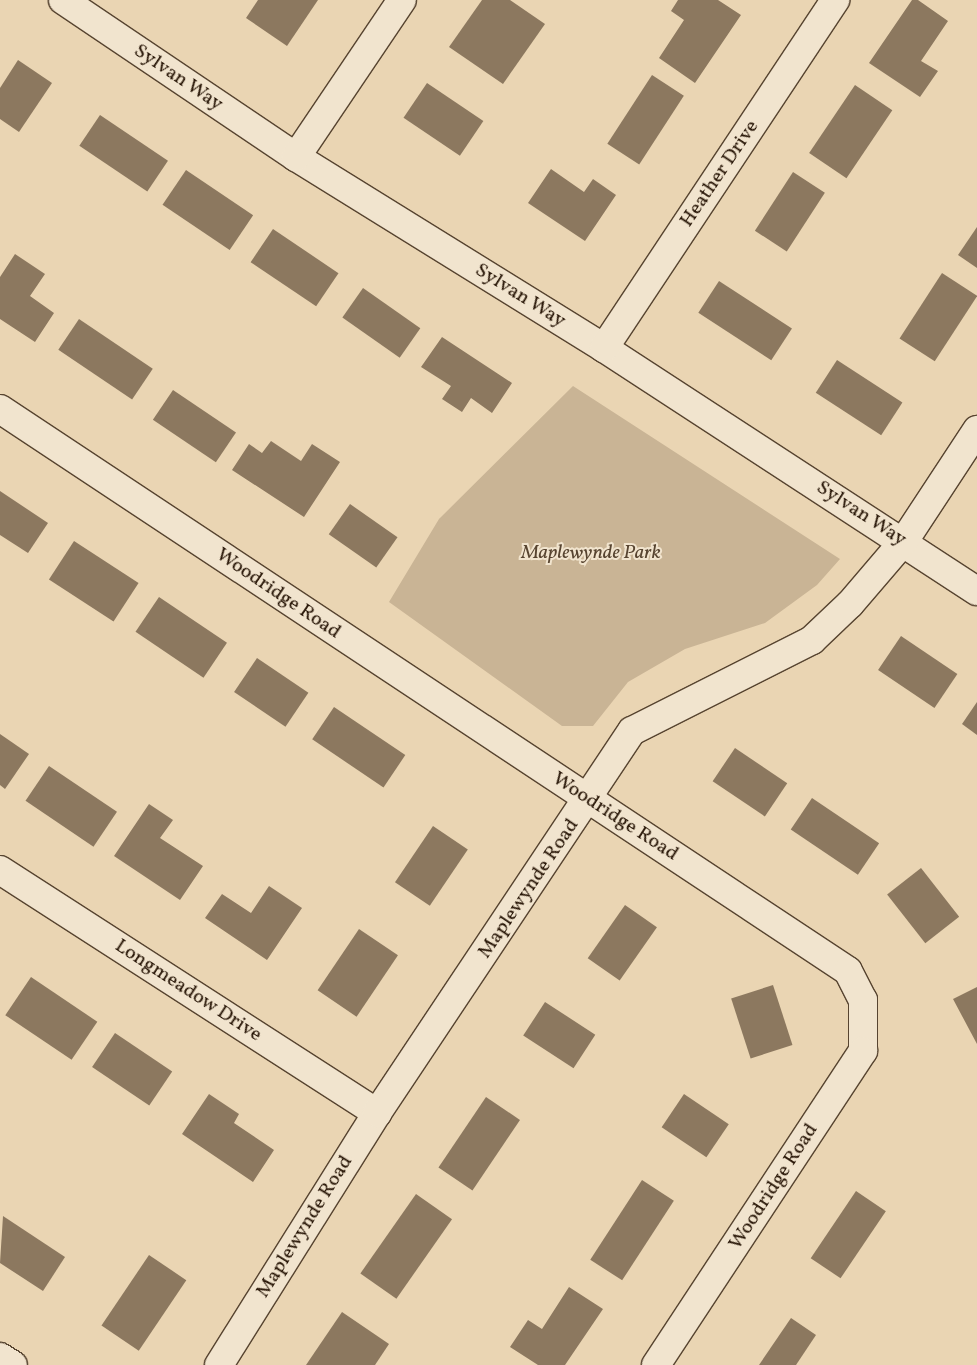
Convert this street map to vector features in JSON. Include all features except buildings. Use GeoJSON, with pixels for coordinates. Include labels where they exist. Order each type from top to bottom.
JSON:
{"type":"FeatureCollection","features":[{"type":"Feature","properties":{"kind":"street","name":"Sylvan Way"},"geometry":{"type":"LineString","coordinates":[[63,0],[296,157],[604,348],[904,541],[977,591]]}},
{"type":"Feature","properties":{"kind":"street"},"geometry":{"type":"LineString","coordinates":[[296,157],[402,0]]}},
{"type":"Feature","properties":{"kind":"street","name":"Heather Drive"},"geometry":{"type":"LineString","coordinates":[[604,348],[835,0]]}},
{"type":"Feature","properties":{"kind":"street","name":"Woodridge Road"},"geometry":{"type":"LineString","coordinates":[[0,409],[848,971],[863,1000],[864,1051],[656,1365]]}},
{"type":"Feature","properties":{"kind":"street","name":"Maplewynde Road"},"geometry":{"type":"LineString","coordinates":[[219,1365],[377,1113],[589,800],[632,731],[812,640],[850,604],[904,541],[977,430]]}},
{"type":"Feature","properties":{"kind":"street","name":"Longmeadow Drive"},"geometry":{"type":"LineString","coordinates":[[0,870],[377,1113]]}},
{"type":"Feature","properties":{"kind":"street"},"geometry":{"type":"LineString","coordinates":[[0,1357],[12,1365]]}},
{"type":"Feature","properties":{"kind":"green space","name":"Maplewynde Park"},"geometry":{"type":"Polygon","coordinates":[[[573,386],[840,559],[817,585],[765,623],[685,649],[628,682],[593,726],[562,726],[389,602],[439,519],[573,386]]]}}]}
